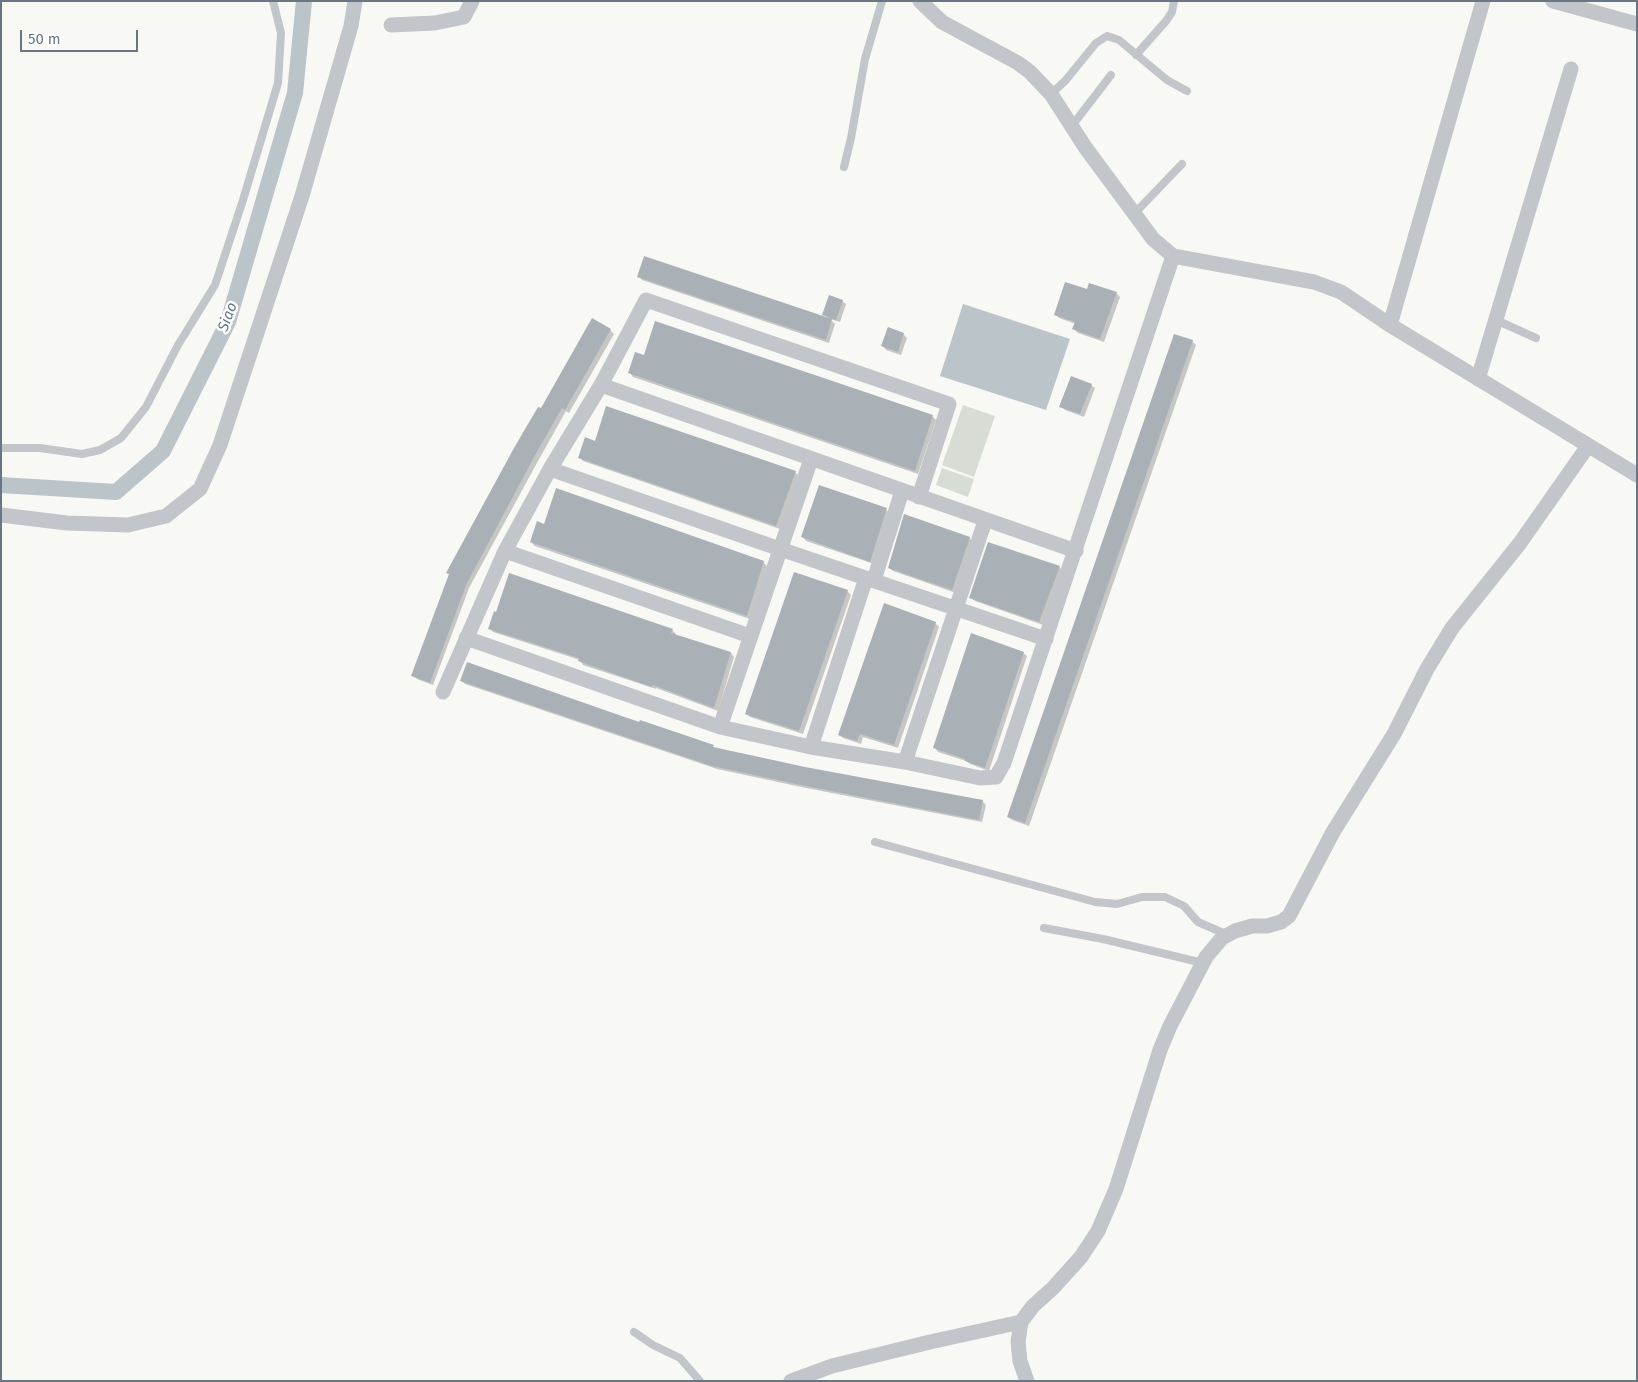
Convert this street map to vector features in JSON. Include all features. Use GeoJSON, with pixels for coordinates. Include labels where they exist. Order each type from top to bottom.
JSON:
{"type":"FeatureCollection","features":[{"type":"Feature","properties":{"kind":"street"},"geometry":{"type":"LineString","coordinates":[[1,515],[67,523],[128,525],[166,516],[200,490],[220,445],[302,196],[351,26],[355,1]]}},
{"type":"Feature","properties":{"kind":"street"},"geometry":{"type":"LineString","coordinates":[[391,25],[435,23],[464,17],[472,1]]}},
{"type":"Feature","properties":{"kind":"street"},"geometry":{"type":"LineString","coordinates":[[920,1],[942,22],[1018,63],[1052,94],[1071,127],[1134,214],[1153,239],[1173,256],[1314,282],[1341,292],[1390,325],[1637,475]]}},
{"type":"Feature","properties":{"kind":"street"},"geometry":{"type":"LineString","coordinates":[[1390,325],[1483,1]]}},
{"type":"Feature","properties":{"kind":"street"},"geometry":{"type":"LineString","coordinates":[[1553,1],[1637,24]]}},
{"type":"Feature","properties":{"kind":"street"},"geometry":{"type":"LineString","coordinates":[[1478,379],[1571,69]]}},
{"type":"Feature","properties":{"kind":"street"},"geometry":{"type":"LineString","coordinates":[[466,638],[720,727],[811,747],[905,762],[980,778],[996,777],[1004,763],[1173,256]]}},
{"type":"Feature","properties":{"kind":"street"},"geometry":{"type":"LineString","coordinates":[[442,692],[504,551],[550,469],[601,385],[646,300],[949,404],[919,497]]}},
{"type":"Feature","properties":{"kind":"street"},"geometry":{"type":"LineString","coordinates":[[601,385],[985,521],[1076,551]]}},
{"type":"Feature","properties":{"kind":"street"},"geometry":{"type":"LineString","coordinates":[[1027,1381],[1020,1361],[1018,1342],[1021,1322],[1033,1306],[1053,1288],[1080,1257],[1098,1230],[1116,1189],[1160,1050],[1170,1026],[1206,957],[1222,938],[1235,931],[1252,926],[1267,926],[1281,922],[1289,916],[1333,832],[1394,734],[1427,669],[1452,628],[1520,542],[1588,446]]}},
{"type":"Feature","properties":{"kind":"street"},"geometry":{"type":"LineString","coordinates":[[720,727],[811,459]]}},
{"type":"Feature","properties":{"kind":"street"},"geometry":{"type":"LineString","coordinates":[[550,469],[780,549],[1046,638]]}},
{"type":"Feature","properties":{"kind":"street"},"geometry":{"type":"LineString","coordinates":[[811,747],[902,491]]}},
{"type":"Feature","properties":{"kind":"street"},"geometry":{"type":"LineString","coordinates":[[905,762],[985,521]]}},
{"type":"Feature","properties":{"kind":"street"},"geometry":{"type":"LineString","coordinates":[[504,551],[750,636]]}},
{"type":"Feature","properties":{"kind":"street"},"geometry":{"type":"LineString","coordinates":[[791,1381],[832,1366],[1021,1322]]}},
{"type":"Feature","properties":{"kind":"lane"},"geometry":{"type":"LineString","coordinates":[[1,448],[40,448],[82,454],[100,450],[121,438],[146,407],[178,345],[215,285],[243,200],[278,83],[281,33],[273,1]]}},
{"type":"Feature","properties":{"kind":"lane"},"geometry":{"type":"LineString","coordinates":[[844,167],[865,59],[882,1]]}},
{"type":"Feature","properties":{"kind":"lane"},"geometry":{"type":"LineString","coordinates":[[1136,55],[1166,22],[1172,12],[1174,1]]}},
{"type":"Feature","properties":{"kind":"lane"},"geometry":{"type":"LineString","coordinates":[[1052,94],[1096,43],[1107,36],[1118,40],[1167,80],[1186,91]]}},
{"type":"Feature","properties":{"kind":"lane"},"geometry":{"type":"LineString","coordinates":[[1071,127],[1111,75]]}},
{"type":"Feature","properties":{"kind":"lane"},"geometry":{"type":"LineString","coordinates":[[1134,214],[1182,164]]}},
{"type":"Feature","properties":{"kind":"lane"},"geometry":{"type":"LineString","coordinates":[[1496,320],[1536,338]]}},
{"type":"Feature","properties":{"kind":"lane"},"geometry":{"type":"LineString","coordinates":[[875,842],[1095,902],[1117,904],[1142,897],[1165,897],[1184,906],[1198,922],[1228,935]]}},
{"type":"Feature","properties":{"kind":"lane"},"geometry":{"type":"LineString","coordinates":[[1044,928],[1103,939],[1203,963]]}},
{"type":"Feature","properties":{"kind":"lane"},"geometry":{"type":"LineString","coordinates":[[634,1332],[653,1345],[680,1358],[700,1381]]}},
{"type":"Feature","properties":{"kind":"shaded area"},"geometry":{"type":"Polygon","coordinates":[[[963,304],[1070,339],[1046,410],[940,376],[963,304]]]}},
{"type":"Feature","properties":{"kind":"shaded area"},"geometry":{"type":"Polygon","coordinates":[[[963,405],[995,416],[974,477],[942,465],[963,405]]]}},
{"type":"Feature","properties":{"kind":"shaded area"},"geometry":{"type":"Polygon","coordinates":[[[942,468],[974,479],[968,497],[936,485],[942,468]]]}},
{"type":"Feature","properties":{"kind":"building"},"geometry":{"type":"Polygon","coordinates":[[[644,256],[832,319],[826,340],[637,277],[644,256]]]}},
{"type":"Feature","properties":{"kind":"building"},"geometry":{"type":"Polygon","coordinates":[[[1065,282],[1087,289],[1089,283],[1117,292],[1100,339],[1072,329],[1075,322],[1054,315],[1065,282]]]}},
{"type":"Feature","properties":{"kind":"building"},"geometry":{"type":"Polygon","coordinates":[[[829,295],[843,300],[836,320],[822,315],[829,295]]]}},
{"type":"Feature","properties":{"kind":"building"},"geometry":{"type":"Polygon","coordinates":[[[592,318],[611,329],[565,410],[562,408],[534,457],[466,585],[430,683],[411,676],[449,574],[446,573],[514,448],[538,407],[541,408],[592,318]]]}},
{"type":"Feature","properties":{"kind":"building"},"geometry":{"type":"Polygon","coordinates":[[[655,321],[933,415],[915,471],[628,373],[635,352],[644,355],[655,321]]]}},
{"type":"Feature","properties":{"kind":"building"},"geometry":{"type":"Polygon","coordinates":[[[888,327],[904,333],[898,352],[881,346],[888,327]]]}},
{"type":"Feature","properties":{"kind":"building"},"geometry":{"type":"Polygon","coordinates":[[[1174,334],[1193,340],[1025,823],[1007,817],[1174,334]]]}},
{"type":"Feature","properties":{"kind":"building"},"geometry":{"type":"Polygon","coordinates":[[[1071,376],[1092,384],[1080,414],[1059,407],[1071,376]]]}},
{"type":"Feature","properties":{"kind":"building"},"geometry":{"type":"Polygon","coordinates":[[[606,406],[796,471],[776,526],[578,458],[585,437],[595,441],[606,406]]]}},
{"type":"Feature","properties":{"kind":"building"},"geometry":{"type":"Polygon","coordinates":[[[819,485],[887,508],[870,562],[801,537],[819,485]]]}},
{"type":"Feature","properties":{"kind":"building"},"geometry":{"type":"Polygon","coordinates":[[[556,488],[764,561],[747,616],[530,542],[537,521],[544,524],[556,488]]]}},
{"type":"Feature","properties":{"kind":"building"},"geometry":{"type":"Polygon","coordinates":[[[904,514],[970,537],[952,590],[888,568],[904,514]]]}},
{"type":"Feature","properties":{"kind":"building"},"geometry":{"type":"Polygon","coordinates":[[[988,542],[1060,566],[1039,622],[969,598],[988,542]]]}},
{"type":"Feature","properties":{"kind":"building"},"geometry":{"type":"Polygon","coordinates":[[[794,572],[848,590],[799,731],[745,714],[794,572]]]}},
{"type":"Feature","properties":{"kind":"building"},"geometry":{"type":"Polygon","coordinates":[[[509,573],[673,629],[671,633],[731,652],[714,708],[653,685],[652,687],[578,661],[579,658],[488,629],[494,611],[496,612],[509,573]]]}},
{"type":"Feature","properties":{"kind":"building"},"geometry":{"type":"Polygon","coordinates":[[[884,603],[936,622],[894,745],[860,734],[857,741],[838,735],[884,603]]]}},
{"type":"Feature","properties":{"kind":"building"},"geometry":{"type":"Polygon","coordinates":[[[971,633],[1024,652],[985,768],[933,748],[971,633]]]}},
{"type":"Feature","properties":{"kind":"building"},"geometry":{"type":"Polygon","coordinates":[[[467,662],[639,722],[640,720],[714,745],[713,747],[805,767],[983,800],[979,820],[712,766],[460,681],[467,662]]]}},
{"type":"Feature","properties":{"kind":"waterway","name":"Siao"},"geometry":{"type":"LineString","coordinates":[[1,485],[116,492],[163,451],[228,322],[295,93],[304,1]]}}]}
